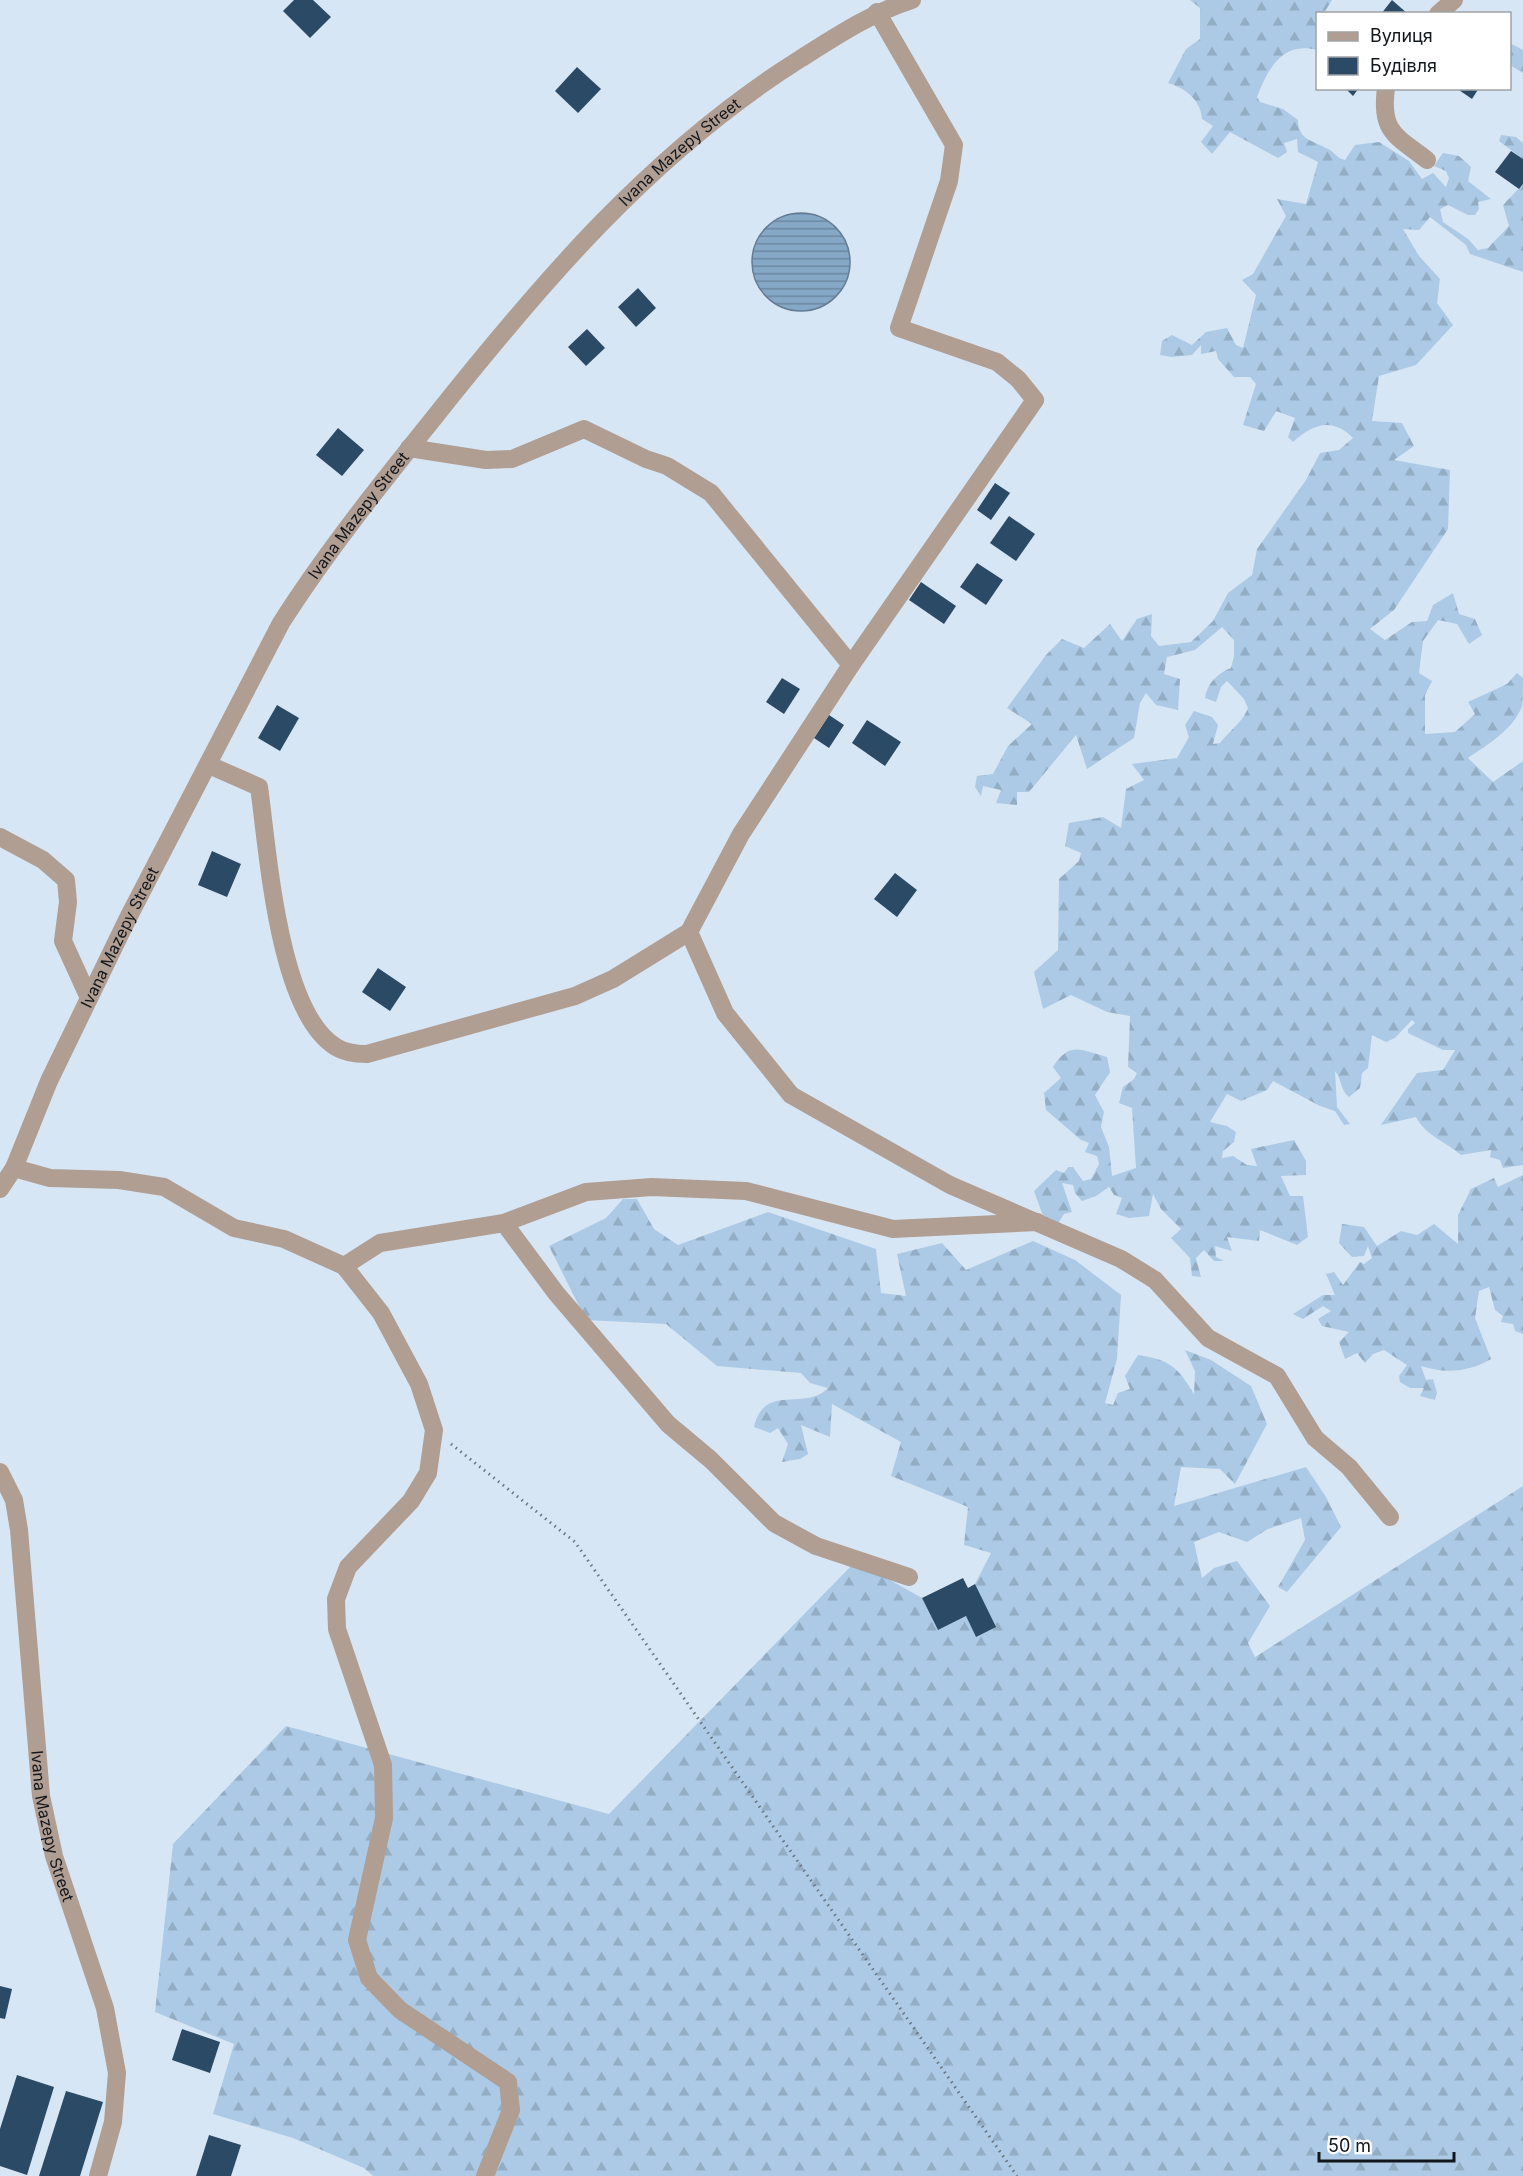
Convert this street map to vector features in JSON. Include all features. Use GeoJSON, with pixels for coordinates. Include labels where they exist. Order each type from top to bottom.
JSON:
{"type":"FeatureCollection","features":[{"type":"Feature","properties":{"kind":"street","name":"Ivana Mazepy Street"},"geometry":{"type":"LineString","coordinates":[[0,1189],[14,1168],[50,1081],[128,918],[210,765],[281,623],[310,576],[504,329],[612,210],[729,106],[877,12],[912,0]]}},
{"type":"Feature","properties":{"kind":"street"},"geometry":{"type":"LineString","coordinates":[[1440,12],[1454,0]]}},
{"type":"Feature","properties":{"kind":"street"},"geometry":{"type":"LineString","coordinates":[[210,765],[259,787],[279,929],[300,1003],[322,1036],[344,1051],[367,1054],[382,1052],[575,996],[613,979],[689,932],[741,834],[851,665],[1035,400],[1018,379],[997,362],[899,328],[949,181],[954,145],[877,12]]}},
{"type":"Feature","properties":{"kind":"street"},"geometry":{"type":"LineString","coordinates":[[1386,90],[1384,119],[1392,132],[1427,160]]}},
{"type":"Feature","properties":{"kind":"street"},"geometry":{"type":"LineString","coordinates":[[409,448],[486,460],[512,459],[584,429],[646,459],[667,466],[711,493],[851,665]]}},
{"type":"Feature","properties":{"kind":"street"},"geometry":{"type":"LineString","coordinates":[[0,837],[43,860],[66,880],[68,902],[63,941],[89,998]]}},
{"type":"Feature","properties":{"kind":"street"},"geometry":{"type":"LineString","coordinates":[[689,932],[725,1013],[791,1095],[951,1185],[1121,1259],[1155,1280],[1208,1338],[1277,1376],[1315,1438],[1348,1467],[1390,1517]]}},
{"type":"Feature","properties":{"kind":"street"},"geometry":{"type":"LineString","coordinates":[[14,1168],[50,1178],[120,1180],[164,1187],[234,1228],[284,1239],[344,1266],[381,1313],[419,1384],[434,1430],[428,1473],[411,1501],[348,1567],[336,1599],[337,1629],[383,1765],[384,1818],[357,1940],[369,1978],[400,2010],[508,2082],[511,2110],[485,2176]]}},
{"type":"Feature","properties":{"kind":"street"},"geometry":{"type":"LineString","coordinates":[[344,1266],[380,1243],[504,1223],[586,1192],[652,1187],[746,1191],[893,1229],[1037,1222]]}},
{"type":"Feature","properties":{"kind":"street"},"geometry":{"type":"LineString","coordinates":[[504,1223],[556,1293],[668,1424],[711,1460],[774,1523],[816,1546],[909,1577]]}},
{"type":"Feature","properties":{"kind":"street","name":"Ivana Mazepy Street"},"geometry":{"type":"LineString","coordinates":[[0,1472],[14,1500],[19,1530],[41,1796],[54,1856],[105,2008],[117,2073],[112,2122],[98,2176]]}},
{"type":"Feature","properties":{"kind":"path"},"geometry":{"type":"LineString","coordinates":[[434,1430],[575,1542],[1017,2176]]}},
{"type":"Feature","properties":{"kind":"green space"},"geometry":{"type":"Polygon","coordinates":[[[1190,0],[1332,0],[1325,12],[1316,12],[1316,50],[1305,48],[1294,50],[1278,60],[1266,77],[1257,97],[1260,102],[1283,109],[1298,120],[1300,131],[1306,138],[1345,160],[1355,145],[1379,142],[1409,161],[1422,179],[1433,173],[1446,187],[1449,178],[1446,171],[1434,166],[1443,153],[1459,156],[1471,167],[1468,181],[1491,199],[1478,202],[1479,209],[1475,215],[1468,215],[1448,205],[1440,209],[1443,222],[1468,239],[1478,250],[1488,248],[1509,226],[1503,205],[1523,184],[1523,272],[1470,254],[1466,245],[1430,217],[1419,230],[1403,229],[1419,256],[1440,279],[1437,303],[1453,325],[1416,365],[1379,376],[1372,421],[1402,423],[1414,446],[1394,460],[1450,470],[1448,529],[1394,610],[1370,629],[1385,640],[1412,622],[1427,621],[1433,605],[1453,593],[1459,614],[1475,619],[1482,635],[1469,644],[1457,624],[1438,620],[1423,641],[1419,673],[1432,681],[1425,695],[1425,734],[1455,732],[1475,714],[1468,702],[1507,684],[1517,673],[1523,678],[1522,706],[1513,722],[1499,736],[1468,758],[1493,782],[1523,761],[1523,1165],[1503,1168],[1500,1160],[1490,1157],[1491,1150],[1461,1155],[1430,1134],[1416,1117],[1381,1125],[1417,1073],[1443,1070],[1455,1050],[1443,1050],[1408,1033],[1408,1029],[1415,1023],[1412,1020],[1395,1038],[1386,1042],[1372,1035],[1368,1068],[1362,1073],[1360,1088],[1349,1097],[1335,1071],[1337,1107],[1350,1124],[1344,1125],[1335,1111],[1320,1106],[1273,1081],[1267,1090],[1241,1101],[1227,1094],[1210,1122],[1227,1126],[1236,1132],[1234,1142],[1223,1151],[1222,1158],[1233,1156],[1247,1165],[1257,1166],[1251,1149],[1294,1140],[1306,1161],[1306,1175],[1281,1176],[1290,1196],[1303,1196],[1308,1237],[1297,1245],[1260,1230],[1259,1241],[1227,1237],[1232,1251],[1215,1246],[1216,1257],[1224,1261],[1214,1261],[1204,1250],[1196,1258],[1201,1277],[1192,1276],[1190,1258],[1171,1238],[1181,1229],[1161,1209],[1153,1194],[1149,1216],[1129,1218],[1116,1214],[1122,1198],[1114,1195],[1109,1187],[1096,1196],[1082,1201],[1075,1193],[1073,1185],[1062,1183],[1072,1212],[1064,1214],[1057,1225],[1043,1216],[1034,1191],[1056,1170],[1064,1173],[1068,1167],[1073,1167],[1083,1181],[1091,1179],[1099,1164],[1097,1156],[1085,1152],[1089,1143],[1081,1140],[1046,1110],[1044,1093],[1061,1078],[1053,1067],[1065,1053],[1070,1051],[1083,1050],[1107,1057],[1110,1072],[1095,1095],[1104,1112],[1101,1127],[1109,1147],[1112,1176],[1136,1168],[1132,1108],[1119,1103],[1123,1087],[1134,1079],[1137,1073],[1128,1067],[1130,1016],[1107,1012],[1071,995],[1043,1009],[1034,972],[1058,950],[1059,879],[1079,861],[1081,853],[1065,846],[1069,823],[1103,817],[1121,828],[1126,789],[1144,780],[1132,764],[1177,758],[1189,737],[1185,725],[1194,711],[1212,717],[1218,725],[1213,744],[1220,743],[1246,713],[1248,708],[1244,699],[1227,681],[1221,687],[1216,702],[1205,698],[1214,679],[1231,668],[1234,640],[1222,627],[1195,650],[1167,657],[1164,674],[1180,679],[1178,710],[1156,705],[1146,693],[1140,703],[1134,738],[1087,769],[1076,735],[1029,792],[1017,792],[1017,805],[996,803],[1001,790],[983,786],[981,796],[975,787],[977,776],[993,774],[1008,746],[1032,724],[1007,708],[1046,655],[1062,639],[1084,648],[1110,624],[1122,641],[1137,619],[1152,614],[1151,636],[1159,646],[1191,642],[1213,621],[1228,593],[1252,575],[1257,549],[1306,480],[1320,453],[1339,450],[1353,438],[1338,427],[1323,425],[1315,427],[1293,442],[1288,437],[1295,418],[1276,411],[1264,431],[1243,425],[1256,384],[1250,377],[1234,377],[1218,359],[1216,351],[1201,354],[1201,345],[1192,355],[1171,357],[1160,355],[1162,341],[1172,335],[1192,345],[1206,332],[1227,328],[1236,345],[1243,348],[1256,295],[1242,280],[1253,274],[1286,216],[1277,199],[1306,204],[1318,162],[1298,152],[1297,139],[1284,143],[1287,152],[1278,158],[1230,132],[1212,154],[1201,142],[1213,126],[1202,119],[1199,106],[1191,96],[1168,83],[1186,49],[1200,39],[1200,8],[1190,0]]]}},
{"type":"Feature","properties":{"kind":"green space"},"geometry":{"type":"Polygon","coordinates":[[[1511,44],[1523,50],[1523,73],[1511,66],[1511,44]]]}},
{"type":"Feature","properties":{"kind":"green space"},"geometry":{"type":"Polygon","coordinates":[[[1501,135],[1516,137],[1523,143],[1523,159],[1499,141],[1501,135]]]}},
{"type":"Feature","properties":{"kind":"green space"},"geometry":{"type":"Polygon","coordinates":[[[1523,1175],[1523,1334],[1515,1331],[1513,1324],[1501,1322],[1503,1316],[1495,1310],[1489,1287],[1479,1291],[1475,1318],[1491,1359],[1474,1367],[1448,1371],[1421,1366],[1426,1380],[1433,1379],[1437,1393],[1435,1400],[1420,1396],[1424,1388],[1410,1388],[1400,1382],[1399,1376],[1407,1365],[1384,1350],[1373,1354],[1365,1363],[1357,1353],[1345,1359],[1339,1342],[1349,1332],[1322,1326],[1318,1319],[1331,1311],[1323,1306],[1303,1319],[1293,1314],[1323,1295],[1335,1295],[1326,1274],[1334,1272],[1343,1285],[1360,1262],[1364,1264],[1372,1258],[1368,1246],[1364,1256],[1352,1257],[1339,1243],[1342,1224],[1364,1227],[1377,1246],[1401,1231],[1417,1235],[1434,1224],[1458,1244],[1458,1215],[1471,1189],[1494,1178],[1498,1187],[1523,1175]]]}},
{"type":"Feature","properties":{"kind":"green space"},"geometry":{"type":"Polygon","coordinates":[[[623,1199],[637,1199],[654,1229],[678,1245],[768,1212],[876,1249],[881,1293],[906,1296],[897,1254],[942,1243],[966,1270],[1033,1241],[1075,1260],[1121,1295],[1117,1359],[1105,1403],[1113,1405],[1118,1393],[1130,1389],[1125,1376],[1138,1355],[1158,1359],[1172,1366],[1183,1377],[1194,1394],[1195,1371],[1185,1350],[1211,1360],[1251,1386],[1267,1424],[1235,1484],[1220,1469],[1181,1467],[1174,1506],[1306,1467],[1326,1497],[1341,1527],[1287,1592],[1278,1587],[1305,1540],[1301,1518],[1268,1529],[1247,1542],[1219,1532],[1194,1542],[1202,1578],[1214,1568],[1237,1561],[1270,1606],[1248,1643],[1255,1657],[1523,1486],[1523,2176],[373,2176],[364,2168],[293,2138],[213,2114],[234,2044],[155,2012],[173,1844],[286,1726],[609,1814],[856,1561],[922,1598],[938,1630],[966,1616],[976,1637],[975,1584],[991,1553],[964,1545],[968,1507],[891,1476],[901,1442],[832,1404],[830,1437],[801,1425],[808,1454],[800,1459],[782,1462],[788,1444],[778,1428],[770,1433],[754,1427],[759,1413],[767,1405],[776,1401],[809,1398],[819,1395],[828,1388],[810,1383],[801,1373],[717,1366],[666,1324],[586,1320],[549,1246],[606,1218],[623,1199]]]}},
{"type":"Feature","properties":{"kind":"shaded area"},"geometry":{"type":"Polygon","coordinates":[[[801,213],[820,217],[835,228],[846,243],[850,262],[846,281],[835,296],[820,307],[801,311],[782,307],[767,296],[756,281],[752,262],[756,243],[767,228],[782,217],[801,213]]]}},
{"type":"Feature","properties":{"kind":"building"},"geometry":{"type":"Polygon","coordinates":[[[294,0],[313,0],[331,17],[310,38],[283,11],[294,0]]]}},
{"type":"Feature","properties":{"kind":"building"},"geometry":{"type":"Polygon","coordinates":[[[1392,0],[1406,12],[1383,12],[1392,0]]]}},
{"type":"Feature","properties":{"kind":"building"},"geometry":{"type":"Polygon","coordinates":[[[577,67],[601,89],[578,113],[555,91],[577,67]]]}},
{"type":"Feature","properties":{"kind":"building"},"geometry":{"type":"Polygon","coordinates":[[[1347,90],[1358,90],[1353,96],[1347,90]]]}},
{"type":"Feature","properties":{"kind":"building"},"geometry":{"type":"Polygon","coordinates":[[[1459,90],[1478,90],[1472,99],[1459,90]]]}},
{"type":"Feature","properties":{"kind":"building"},"geometry":{"type":"Polygon","coordinates":[[[1511,151],[1523,159],[1523,184],[1519,189],[1495,172],[1511,151]]]}},
{"type":"Feature","properties":{"kind":"building"},"geometry":{"type":"Polygon","coordinates":[[[638,288],[656,308],[636,327],[618,307],[638,288]]]}},
{"type":"Feature","properties":{"kind":"building"},"geometry":{"type":"Polygon","coordinates":[[[587,329],[605,348],[586,366],[568,347],[587,329]]]}},
{"type":"Feature","properties":{"kind":"building"},"geometry":{"type":"Polygon","coordinates":[[[338,428],[364,450],[342,476],[316,455],[338,428]]]}},
{"type":"Feature","properties":{"kind":"building"},"geometry":{"type":"Polygon","coordinates":[[[995,483],[1010,493],[991,520],[977,510],[995,483]]]}},
{"type":"Feature","properties":{"kind":"building"},"geometry":{"type":"Polygon","coordinates":[[[1009,516],[1035,534],[1016,561],[990,543],[1009,516]]]}},
{"type":"Feature","properties":{"kind":"building"},"geometry":{"type":"Polygon","coordinates":[[[977,563],[1003,580],[986,605],[960,587],[977,563]]]}},
{"type":"Feature","properties":{"kind":"building"},"geometry":{"type":"Polygon","coordinates":[[[921,582],[956,606],[944,624],[909,600],[921,582]]]}},
{"type":"Feature","properties":{"kind":"building"},"geometry":{"type":"Polygon","coordinates":[[[782,678],[800,689],[784,714],[766,702],[782,678]]]}},
{"type":"Feature","properties":{"kind":"building"},"geometry":{"type":"Polygon","coordinates":[[[277,705],[299,718],[280,751],[258,738],[277,705]]]}},
{"type":"Feature","properties":{"kind":"building"},"geometry":{"type":"Polygon","coordinates":[[[829,715],[844,725],[829,748],[814,738],[829,715]]]}},
{"type":"Feature","properties":{"kind":"building"},"geometry":{"type":"Polygon","coordinates":[[[867,720],[901,742],[885,766],[852,743],[867,720]]]}},
{"type":"Feature","properties":{"kind":"building"},"geometry":{"type":"Polygon","coordinates":[[[212,851],[241,864],[227,897],[198,885],[212,851]]]}},
{"type":"Feature","properties":{"kind":"building"},"geometry":{"type":"Polygon","coordinates":[[[895,873],[917,890],[897,917],[874,899],[895,873]]]}},
{"type":"Feature","properties":{"kind":"building"},"geometry":{"type":"Polygon","coordinates":[[[378,968],[406,987],[390,1011],[362,992],[378,968]]]}},
{"type":"Feature","properties":{"kind":"building"},"geometry":{"type":"Polygon","coordinates":[[[963,1578],[968,1588],[975,1584],[996,1627],[976,1637],[966,1616],[938,1630],[922,1598],[963,1578]]]}},
{"type":"Feature","properties":{"kind":"building"},"geometry":{"type":"Polygon","coordinates":[[[0,1986],[12,1989],[5,2019],[0,2018],[0,1986]]]}},
{"type":"Feature","properties":{"kind":"building"},"geometry":{"type":"Polygon","coordinates":[[[182,2029],[220,2042],[210,2073],[172,2060],[182,2029]]]}},
{"type":"Feature","properties":{"kind":"building"},"geometry":{"type":"Polygon","coordinates":[[[17,2075],[54,2087],[27,2175],[0,2166],[0,2129],[17,2075]]]}},
{"type":"Feature","properties":{"kind":"building"},"geometry":{"type":"Polygon","coordinates":[[[66,2091],[103,2102],[80,2176],[39,2176],[66,2091]]]}},
{"type":"Feature","properties":{"kind":"building"},"geometry":{"type":"Polygon","coordinates":[[[209,2135],[241,2145],[231,2176],[196,2176],[209,2135]]]}}]}
